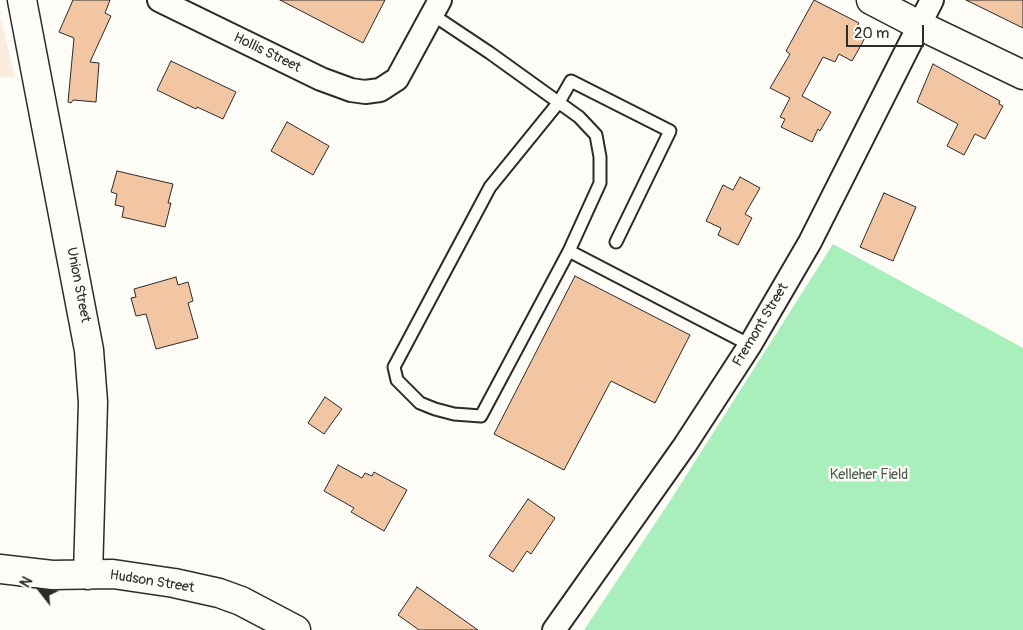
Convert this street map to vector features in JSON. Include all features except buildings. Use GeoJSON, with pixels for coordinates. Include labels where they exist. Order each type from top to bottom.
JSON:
{"type":"FeatureCollection","features":[{"type":"Feature","properties":{"kind":"street","name":"Union Street"},"geometry":{"type":"LineString","coordinates":[[22,0],[89,350],[93,402],[88,575]]}},
{"type":"Feature","properties":{"kind":"street","name":"Hollis Street"},"geometry":{"type":"LineString","coordinates":[[159,0],[321,79],[351,90],[365,92],[380,90],[397,79],[436,7]]}},
{"type":"Feature","properties":{"kind":"street"},"geometry":{"type":"LineString","coordinates":[[871,0],[1023,75]]}},
{"type":"Feature","properties":{"kind":"street","name":"Fremont Street"},"geometry":{"type":"LineString","coordinates":[[554,630],[685,445],[750,345],[810,242],[932,0]]}},
{"type":"Feature","properties":{"kind":"street","name":"Hudson Street"},"geometry":{"type":"LineString","coordinates":[[0,569],[52,575],[122,576],[174,583],[218,593],[241,601],[296,630]]}},
{"type":"Feature","properties":{"kind":"lane"},"geometry":{"type":"LineString","coordinates":[[436,7],[490,52],[559,102],[579,117],[596,135],[600,157],[600,183],[569,251],[481,416],[454,414],[435,409],[420,402],[398,380],[394,367],[490,187],[559,102],[572,81],[670,131],[616,242]]}},
{"type":"Feature","properties":{"kind":"lane"},"geometry":{"type":"LineString","coordinates":[[569,251],[750,345]]}},
{"type":"Feature","properties":{"kind":"shaded area"},"geometry":{"type":"Polygon","coordinates":[[[0,17],[15,77],[0,77],[0,17]]]}},
{"type":"Feature","properties":{"kind":"green space","name":"Kelleher Field"},"geometry":{"type":"Polygon","coordinates":[[[833,244],[1023,348],[1023,630],[584,630],[670,501],[833,244]]]}}]}
